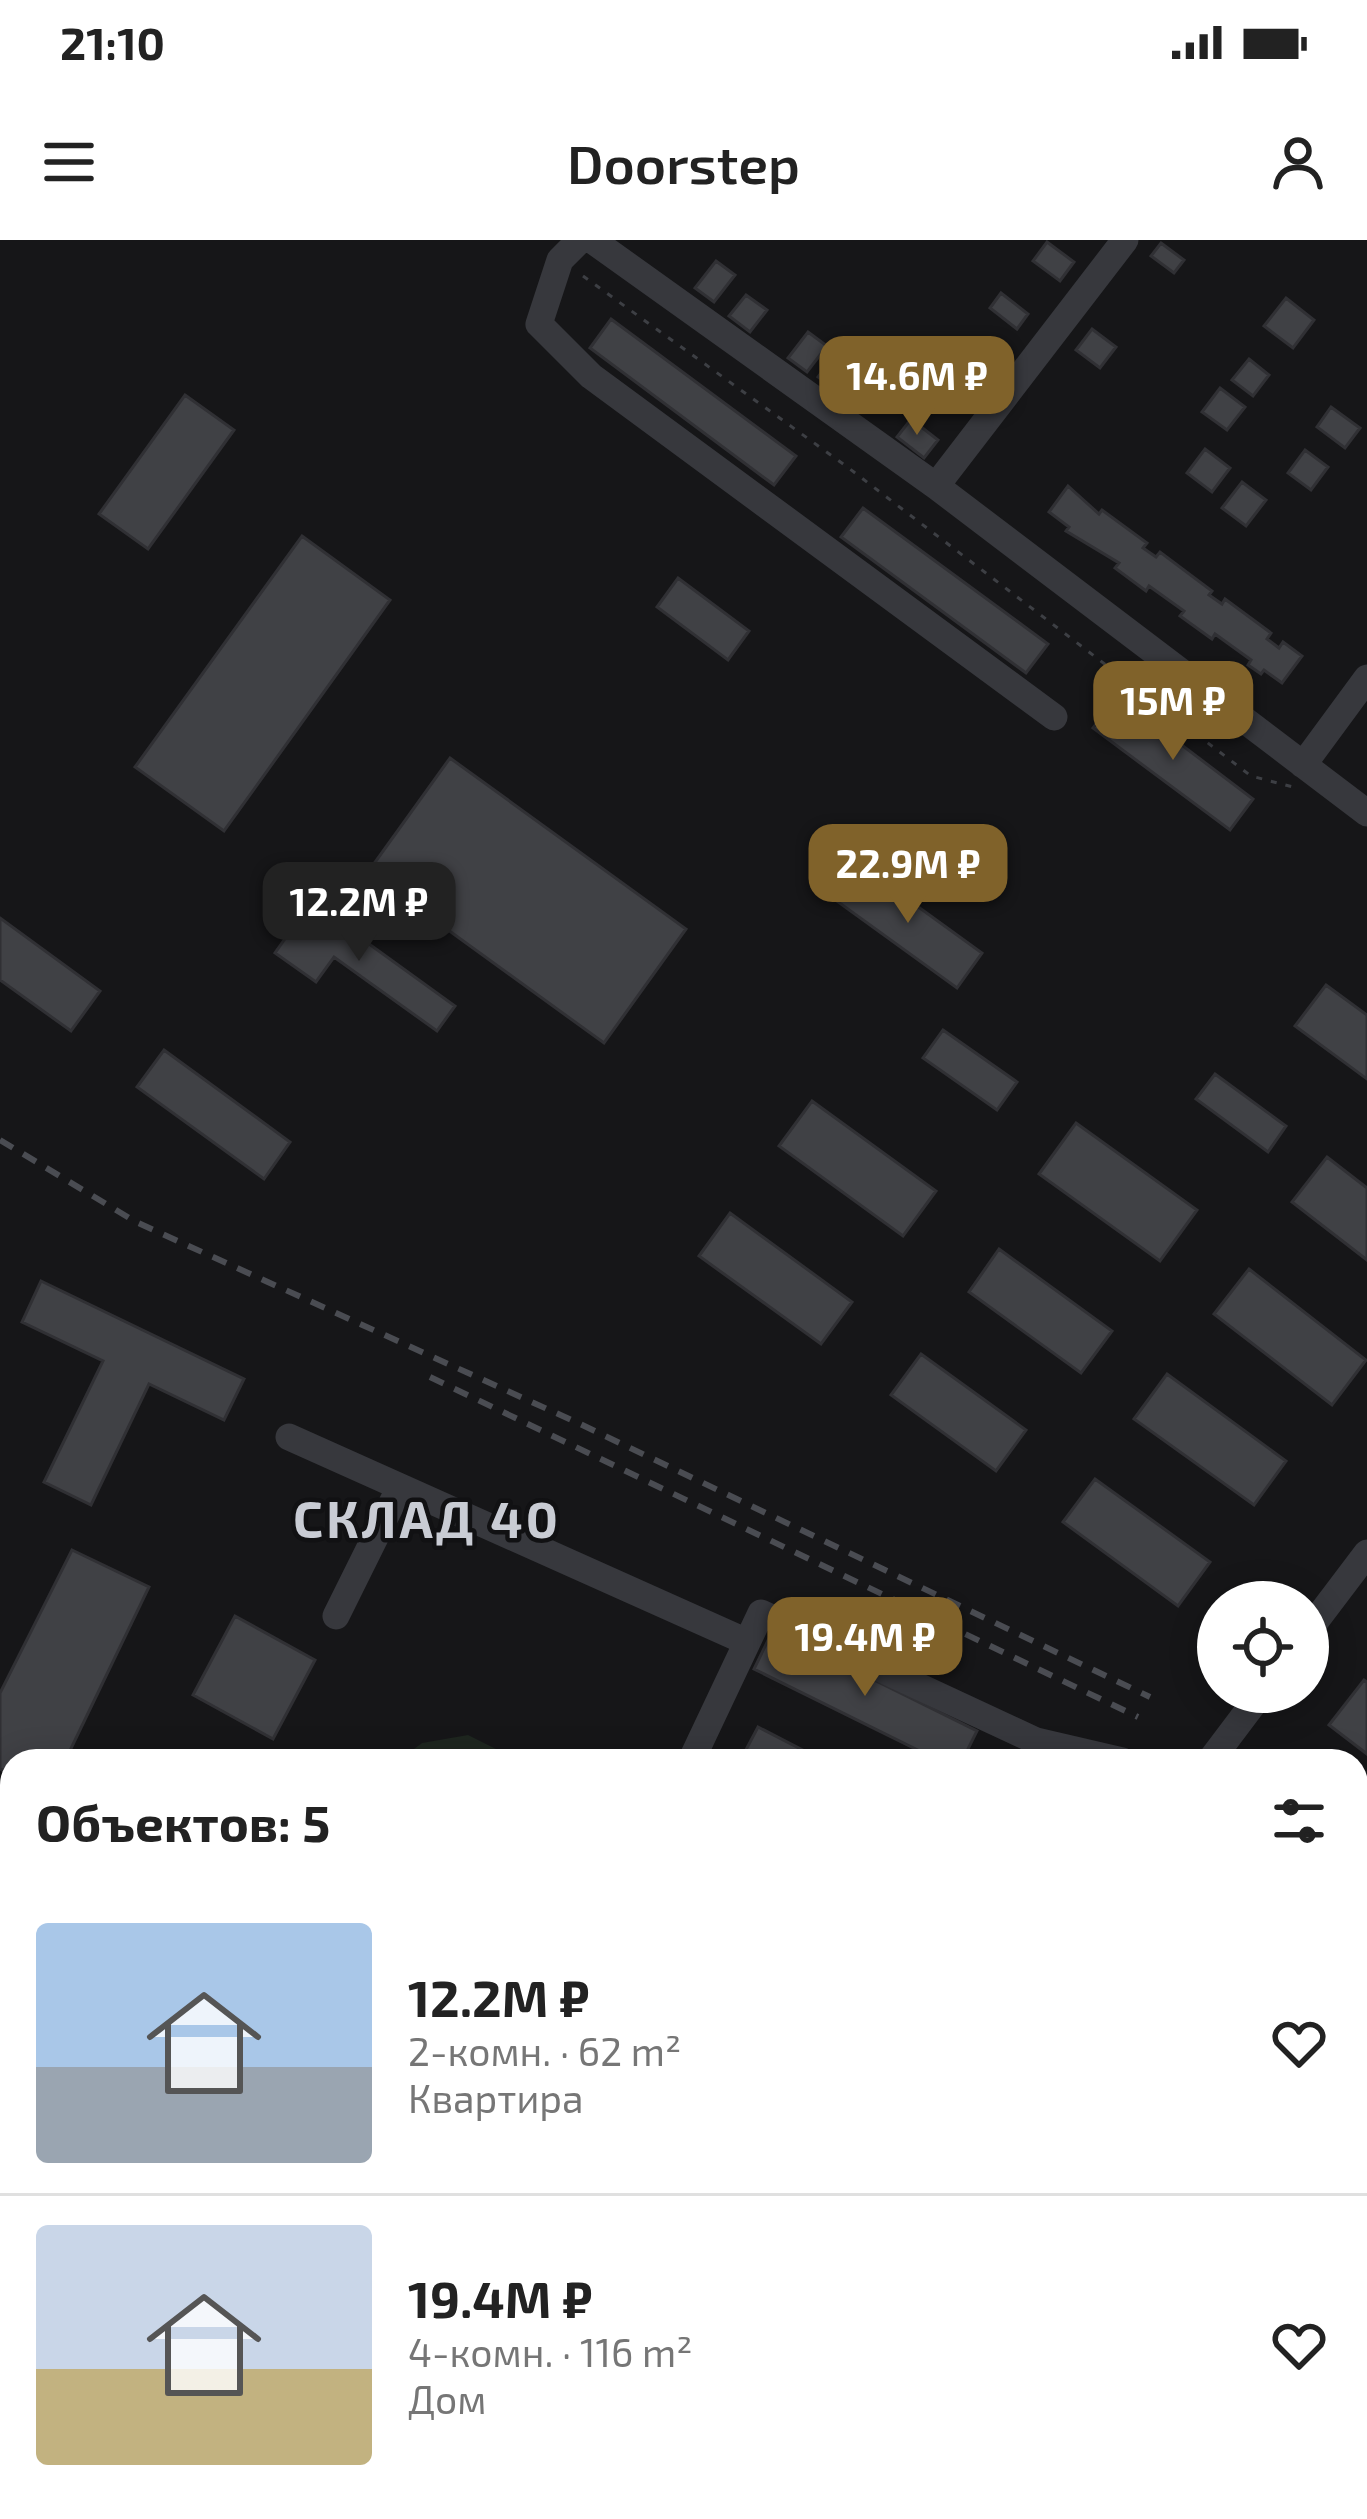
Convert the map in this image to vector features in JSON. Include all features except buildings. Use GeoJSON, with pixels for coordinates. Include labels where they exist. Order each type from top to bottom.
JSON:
{"type":"FeatureCollection","features":[{"type":"Feature","properties":{"kind":"street"},"geometry":{"type":"LineString","coordinates":[[592,240],[936,486],[1298,776],[1367,813]]}},
{"type":"Feature","properties":{"kind":"street"},"geometry":{"type":"LineString","coordinates":[[936,486],[1125,240]]}},
{"type":"Feature","properties":{"kind":"street"},"geometry":{"type":"LineString","coordinates":[[570,250],[539,324],[591,376],[1054,717]]}},
{"type":"Feature","properties":{"kind":"street"},"geometry":{"type":"LineString","coordinates":[[1298,776],[1367,678]]}},
{"type":"Feature","properties":{"kind":"street"},"geometry":{"type":"LineString","coordinates":[[289,1437],[747,1642]]}},
{"type":"Feature","properties":{"kind":"street"},"geometry":{"type":"LineString","coordinates":[[336,1616],[400,1486]]}},
{"type":"Feature","properties":{"kind":"street"},"geometry":{"type":"LineString","coordinates":[[1329,1603],[1367,1553]]}},
{"type":"Feature","properties":{"kind":"street"},"geometry":{"type":"LineString","coordinates":[[698,1749],[761,1613],[1036,1741],[1070,1749]]}},
{"type":"Feature","properties":{"kind":"street"},"geometry":{"type":"LineString","coordinates":[[1219,1749],[1246,1713]]}},
{"type":"Feature","properties":{"kind":"path"},"geometry":{"type":"LineString","coordinates":[[570,250],[1251,776],[1298,776]]}},
{"type":"Feature","properties":{"kind":"shaded area"},"geometry":{"type":"Polygon","coordinates":[[[468,1735],[496,1749],[414,1749],[422,1743],[468,1735]]]}},
{"type":"Feature","properties":{"kind":"railway"},"geometry":{"type":"LineString","coordinates":[[0,1140],[136,1222],[578,1423],[1150,1697]]}},
{"type":"Feature","properties":{"kind":"railway"},"geometry":{"type":"LineString","coordinates":[[430,1377],[1138,1717]]}},
{"type":"Feature","properties":{"kind":"district","name":"СКЛАД 40"},"geometry":{"type":"Point","coordinates":[427,1520]}}]}
